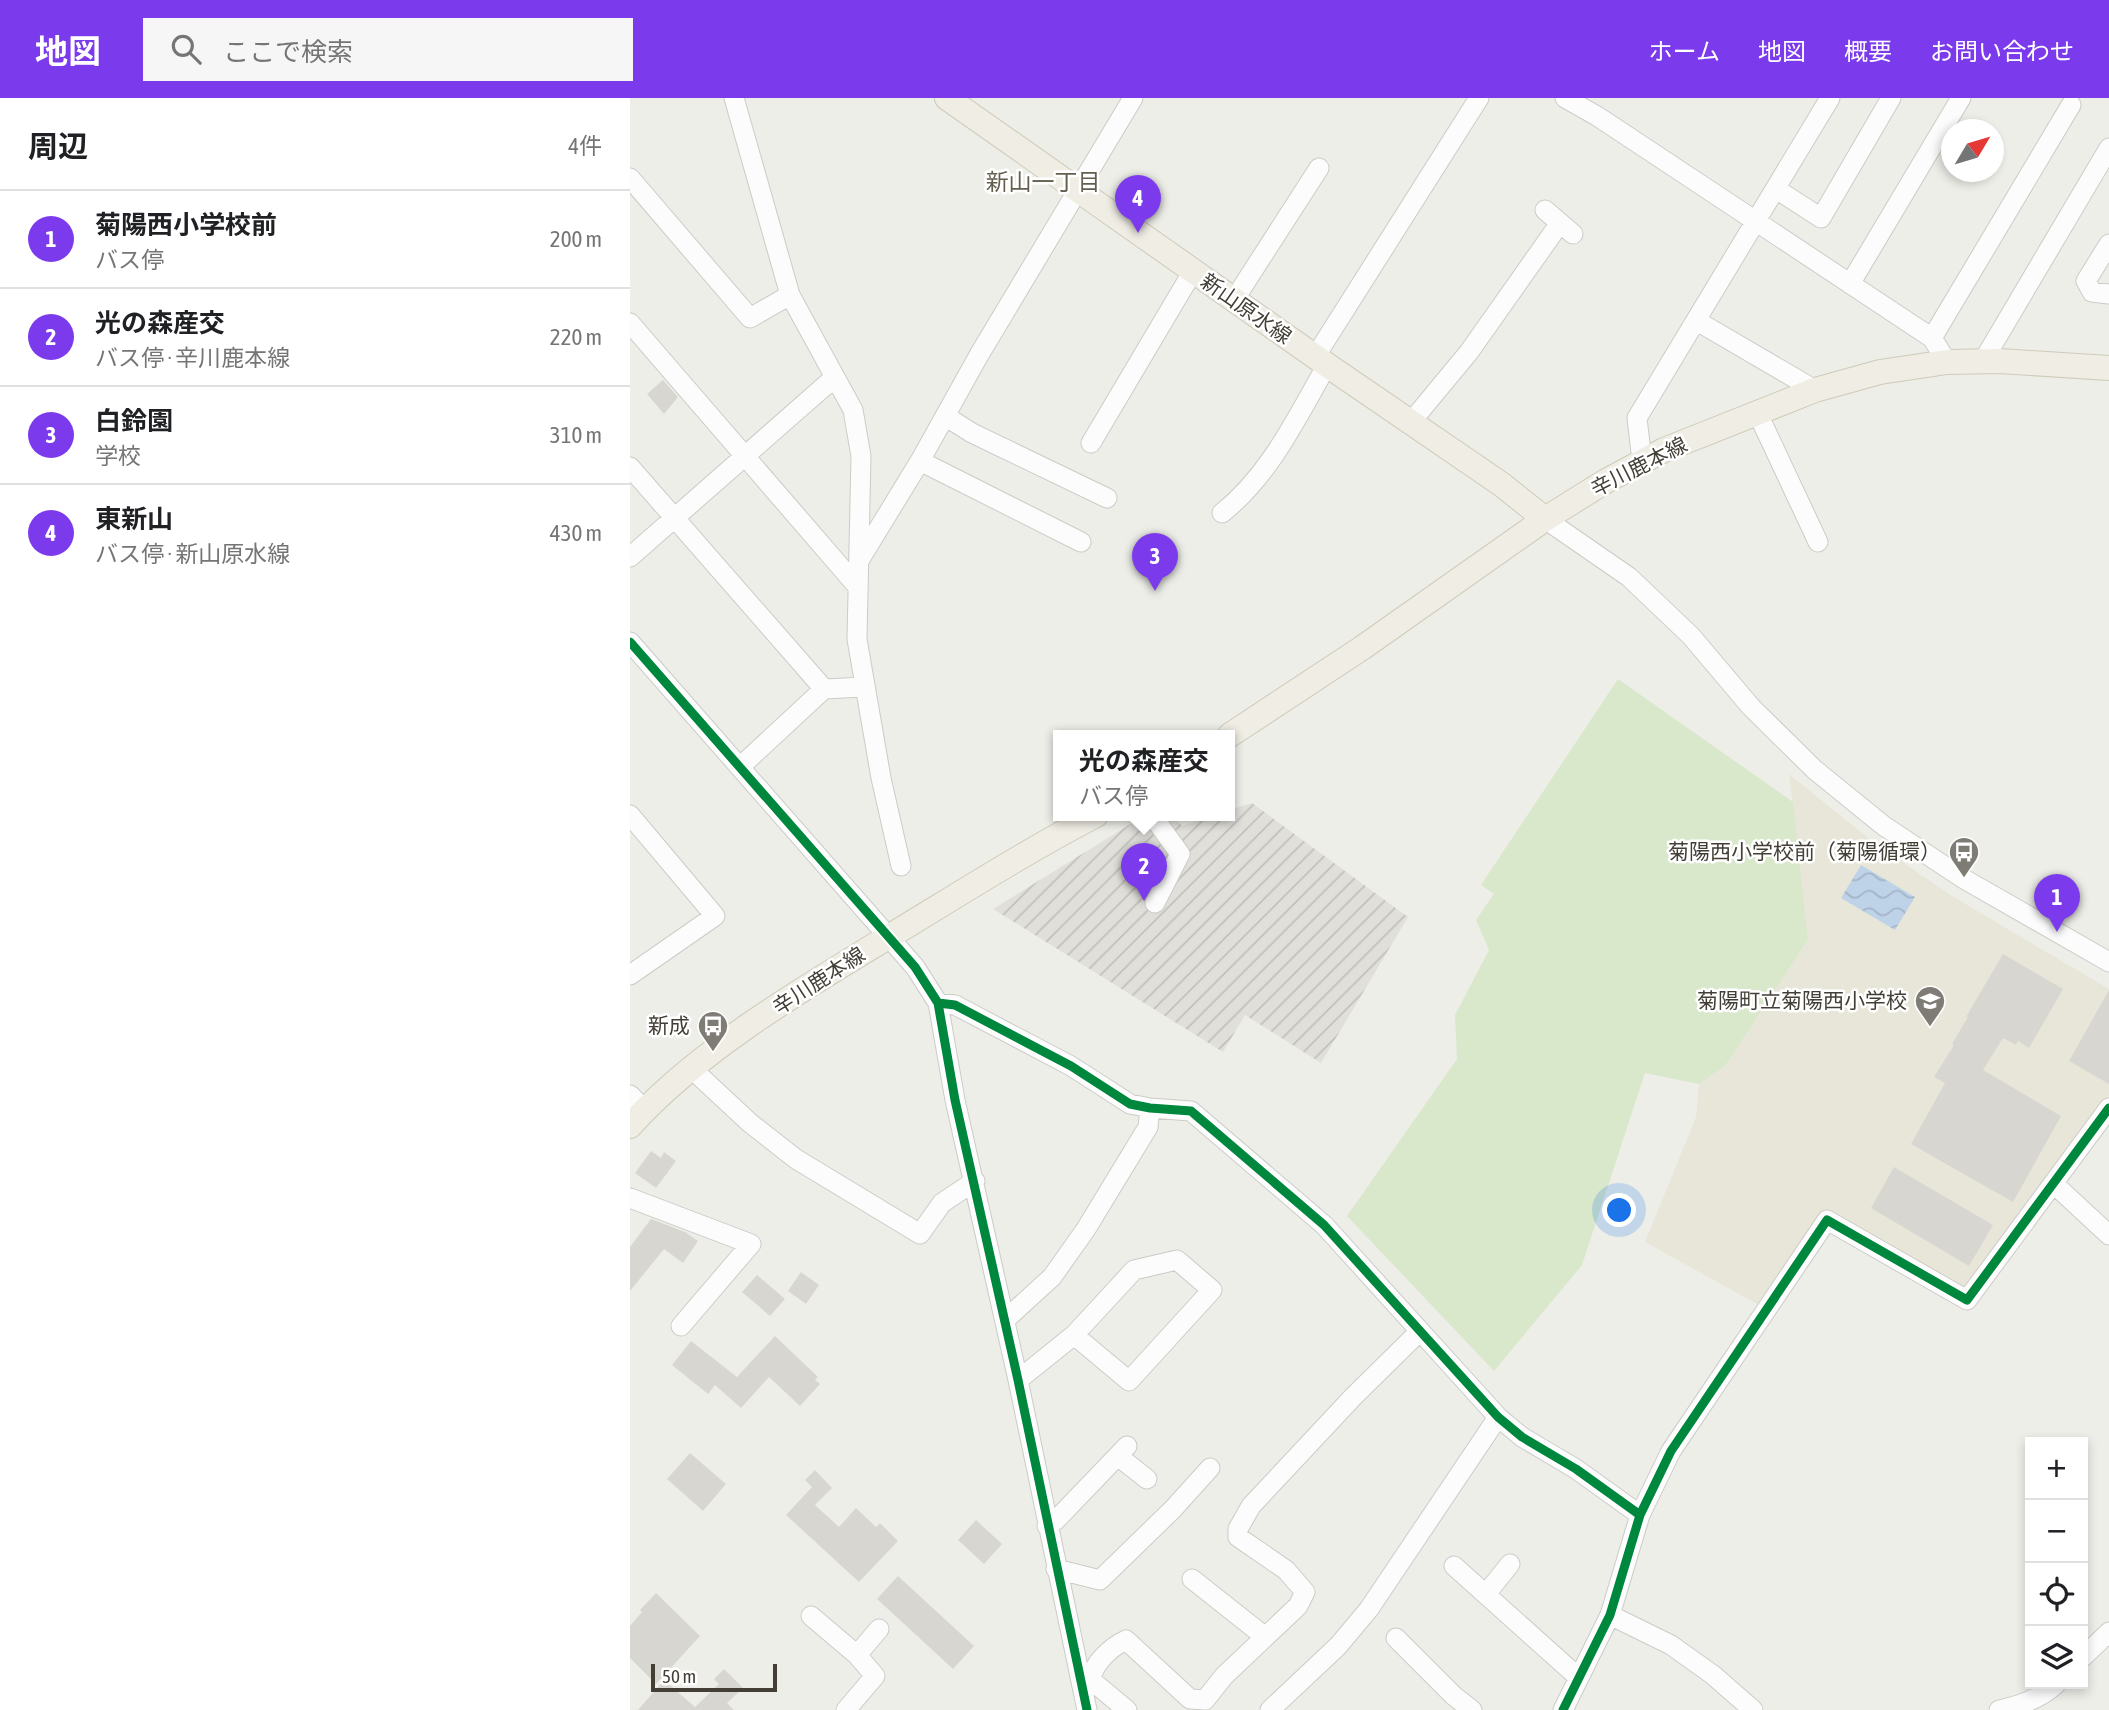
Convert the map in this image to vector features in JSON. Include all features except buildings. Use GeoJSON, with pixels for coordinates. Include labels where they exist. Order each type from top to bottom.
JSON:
{"type":"FeatureCollection","features":[{"type":"Feature","properties":{"kind":"main road","name":"新山原水線"},"geometry":{"type":"LineString","coordinates":[[950,99],[1321,361],[1501,484],[1545,519]]}},
{"type":"Feature","properties":{"kind":"main road","name":"辛川鹿本線"},"geometry":{"type":"LineString","coordinates":[[1235,732],[1362,648],[1545,519],[1642,461],[1815,390],[1880,372],[1947,362],[1983,361],[2109,368]]}},
{"type":"Feature","properties":{"kind":"main road","name":"辛川鹿本線"},"geometry":{"type":"LineString","coordinates":[[635,1110],[748,1027],[836,968],[1033,849],[1085,821]]}},
{"type":"Feature","properties":{"kind":"street"},"geometry":{"type":"LineString","coordinates":[[734,98],[790,295],[853,410],[861,456],[856,586],[857,639],[864,687],[901,866]]}},
{"type":"Feature","properties":{"kind":"street"},"geometry":{"type":"LineString","coordinates":[[859,560],[1133,98]]}},
{"type":"Feature","properties":{"kind":"street"},"geometry":{"type":"LineString","coordinates":[[1222,513],[1240,498],[1270,463],[1321,361],[1423,187],[1479,98]]}},
{"type":"Feature","properties":{"kind":"street"},"geometry":{"type":"LineString","coordinates":[[1565,98],[1597,116],[1932,338],[1947,362]]}},
{"type":"Feature","properties":{"kind":"street"},"geometry":{"type":"LineString","coordinates":[[1642,461],[1637,418],[1830,98]]}},
{"type":"Feature","properties":{"kind":"street"},"geometry":{"type":"LineString","coordinates":[[1776,189],[1821,218],[1891,98]]}},
{"type":"Feature","properties":{"kind":"street"},"geometry":{"type":"LineString","coordinates":[[1850,284],[1961,98]]}},
{"type":"Feature","properties":{"kind":"street"},"geometry":{"type":"LineString","coordinates":[[1932,338],[2071,105]]}},
{"type":"Feature","properties":{"kind":"street"},"geometry":{"type":"LineString","coordinates":[[1983,361],[2109,148]]}},
{"type":"Feature","properties":{"kind":"street"},"geometry":{"type":"LineString","coordinates":[[1234,300],[1319,168]]}},
{"type":"Feature","properties":{"kind":"street"},"geometry":{"type":"LineString","coordinates":[[630,178],[750,317],[790,295]]}},
{"type":"Feature","properties":{"kind":"street"},"geometry":{"type":"LineString","coordinates":[[1411,422],[1469,352],[1560,222]]}},
{"type":"Feature","properties":{"kind":"street"},"geometry":{"type":"LineString","coordinates":[[2109,244],[2086,281],[2092,292],[2109,294]]}},
{"type":"Feature","properties":{"kind":"street"},"geometry":{"type":"LineString","coordinates":[[1091,443],[1193,271]]}},
{"type":"Feature","properties":{"kind":"street"},"geometry":{"type":"LineString","coordinates":[[1696,321],[1815,390]]}},
{"type":"Feature","properties":{"kind":"street"},"geometry":{"type":"LineString","coordinates":[[630,323],[856,586]]}},
{"type":"Feature","properties":{"kind":"street"},"geometry":{"type":"LineString","coordinates":[[630,556],[835,377]]}},
{"type":"Feature","properties":{"kind":"street"},"geometry":{"type":"LineString","coordinates":[[1758,414],[1818,542]]}},
{"type":"Feature","properties":{"kind":"street"},"geometry":{"type":"LineString","coordinates":[[945,416],[972,433],[1107,498]]}},
{"type":"Feature","properties":{"kind":"street"},"geometry":{"type":"LineString","coordinates":[[920,461],[1081,541]]}},
{"type":"Feature","properties":{"kind":"street"},"geometry":{"type":"LineString","coordinates":[[630,467],[824,689]]}},
{"type":"Feature","properties":{"kind":"street"},"geometry":{"type":"LineString","coordinates":[[1545,519],[1629,577],[1691,636],[1751,707],[1815,770],[1884,827],[1964,879],[2109,962]]}},
{"type":"Feature","properties":{"kind":"street"},"geometry":{"type":"LineString","coordinates":[[630,642],[915,967],[938,1003],[955,1100],[975,1181],[1087,1710]]}},
{"type":"Feature","properties":{"kind":"street"},"geometry":{"type":"LineString","coordinates":[[741,766],[824,689],[864,687]]}},
{"type":"Feature","properties":{"kind":"street"},"geometry":{"type":"LineString","coordinates":[[630,815],[715,916],[631,971]]}},
{"type":"Feature","properties":{"kind":"street"},"geometry":{"type":"LineString","coordinates":[[1154,903],[1180,854],[1156,821]]}},
{"type":"Feature","properties":{"kind":"street"},"geometry":{"type":"LineString","coordinates":[[938,1003],[955,1005],[1071,1066],[1130,1104],[1191,1111],[1324,1225],[1498,1417],[1522,1437],[1576,1469],[1640,1516]]}},
{"type":"Feature","properties":{"kind":"street"},"geometry":{"type":"LineString","coordinates":[[692,1069],[750,1123],[796,1159],[920,1234],[942,1203],[975,1181]]}},
{"type":"Feature","properties":{"kind":"street"},"geometry":{"type":"LineString","coordinates":[[1005,1320],[1052,1277],[1086,1228],[1148,1126],[1150,1108]]}},
{"type":"Feature","properties":{"kind":"street"},"geometry":{"type":"LineString","coordinates":[[1563,1710],[1611,1615],[1640,1516],[1671,1451],[1827,1220],[1967,1300],[2109,1108]]}},
{"type":"Feature","properties":{"kind":"street"},"geometry":{"type":"LineString","coordinates":[[2054,1184],[2109,1235]]}},
{"type":"Feature","properties":{"kind":"street"},"geometry":{"type":"LineString","coordinates":[[630,1198],[751,1244],[681,1326]]}},
{"type":"Feature","properties":{"kind":"street"},"geometry":{"type":"LineString","coordinates":[[1018,1380],[1074,1335],[1134,1270],[1177,1261],[1212,1290],[1129,1381],[1074,1335]]}},
{"type":"Feature","properties":{"kind":"street"},"geometry":{"type":"LineString","coordinates":[[1127,1710],[1091,1680],[1092,1671],[1115,1646],[1126,1640],[1190,1699],[1205,1700],[1224,1676],[1298,1606],[1305,1592],[1286,1570],[1238,1537],[1238,1529],[1251,1506],[1353,1397],[1420,1331]]}},
{"type":"Feature","properties":{"kind":"street"},"geometry":{"type":"LineString","coordinates":[[1270,1710],[1338,1646],[1369,1609],[1498,1417]]}},
{"type":"Feature","properties":{"kind":"street"},"geometry":{"type":"LineString","coordinates":[[1047,1526],[1123,1451],[1147,1479]]}},
{"type":"Feature","properties":{"kind":"street"},"geometry":{"type":"LineString","coordinates":[[1056,1569],[1100,1580],[1165,1517],[1210,1468]]}},
{"type":"Feature","properties":{"kind":"street"},"geometry":{"type":"LineString","coordinates":[[1486,1594],[1510,1564]]}},
{"type":"Feature","properties":{"kind":"street"},"geometry":{"type":"LineString","coordinates":[[1454,1566],[1579,1678]]}},
{"type":"Feature","properties":{"kind":"street"},"geometry":{"type":"LineString","coordinates":[[1192,1579],[1264,1636]]}},
{"type":"Feature","properties":{"kind":"street"},"geometry":{"type":"LineString","coordinates":[[1611,1615],[1671,1646],[1713,1675],[1753,1710]]}},
{"type":"Feature","properties":{"kind":"street"},"geometry":{"type":"LineString","coordinates":[[811,1616],[857,1655],[876,1676],[846,1710]]}},
{"type":"Feature","properties":{"kind":"street"},"geometry":{"type":"LineString","coordinates":[[857,1655],[879,1629]]}},
{"type":"Feature","properties":{"kind":"street"},"geometry":{"type":"LineString","coordinates":[[2088,1652],[2109,1632]]}},
{"type":"Feature","properties":{"kind":"street"},"geometry":{"type":"LineString","coordinates":[[1396,1638],[1454,1696],[1472,1710]]}},
{"type":"Feature","properties":{"kind":"street"},"geometry":{"type":"LineString","coordinates":[[1999,1710],[2017,1706],[2050,1689]]}},
{"type":"Feature","properties":{"kind":"street"},"geometry":{"type":"LineString","coordinates":[[1285,1696],[1300,1710]]}},
{"type":"Feature","properties":{"kind":"shaded area","name":"菊陽町立菊陽西小学校"},"geometry":{"type":"Polygon","coordinates":[[[1789,774],[1873,842],[1952,896],[2109,989],[2109,1102],[1971,1284],[1959,1289],[1825,1210],[1757,1304],[1645,1242],[1696,1117],[1699,1084],[1725,1066],[1808,940],[1789,774]]]}},
{"type":"Feature","properties":{"kind":"shaded area"},"geometry":{"type":"Polygon","coordinates":[[[1252,803],[1408,917],[1321,1063],[1245,1015],[1223,1052],[993,909],[1135,821],[1177,821],[1182,826],[1197,821],[1235,821],[1235,808],[1252,803]]]}},
{"type":"Feature","properties":{"kind":"green space"},"geometry":{"type":"Polygon","coordinates":[[[1618,679],[1793,802],[1808,940],[1725,1066],[1699,1084],[1645,1073],[1582,1265],[1494,1371],[1347,1216],[1457,1059],[1455,1015],[1489,950],[1476,920],[1494,894],[1481,885],[1618,679]]]}},
{"type":"Feature","properties":{"kind":"water"},"geometry":{"type":"Polygon","coordinates":[[[1861,865],[1915,897],[1895,930],[1841,898],[1861,865]]]}},
{"type":"Feature","properties":{"kind":"cycle path"},"geometry":{"type":"LineString","coordinates":[[630,642],[915,967],[938,1003],[955,1100],[1018,1380],[1087,1710]]}},
{"type":"Feature","properties":{"kind":"cycle path"},"geometry":{"type":"LineString","coordinates":[[938,1003],[955,1005],[1071,1066],[1130,1104],[1191,1111],[1324,1225],[1498,1417],[1522,1437],[1576,1469],[1640,1515]]}},
{"type":"Feature","properties":{"kind":"cycle path"},"geometry":{"type":"LineString","coordinates":[[1563,1710],[1610,1615],[1640,1515],[1671,1451],[1827,1220],[1967,1300],[2109,1108]]}},
{"type":"Feature","properties":{"kind":"place","name":"東新山"},"geometry":{"type":"Point","coordinates":[1138,233]}},
{"type":"Feature","properties":{"kind":"place","name":"白鈴園"},"geometry":{"type":"Point","coordinates":[1155,591]}},
{"type":"Feature","properties":{"kind":"place","name":"菊陽西小学校前（菊陽循環）"},"geometry":{"type":"Point","coordinates":[1964,879]}},
{"type":"Feature","properties":{"kind":"place","name":"光の森産交"},"geometry":{"type":"Point","coordinates":[1144,901]}},
{"type":"Feature","properties":{"kind":"place","name":"菊陽西小学校前"},"geometry":{"type":"Point","coordinates":[2057,932]}},
{"type":"Feature","properties":{"kind":"place","name":"菊陽町立菊陽西小学校"},"geometry":{"type":"Point","coordinates":[1930,1028]}},
{"type":"Feature","properties":{"kind":"place","name":"新成"},"geometry":{"type":"Point","coordinates":[713,1053]}},
{"type":"Feature","properties":{"kind":"district","name":"新山一丁目"},"geometry":{"type":"Point","coordinates":[1043,182]}}]}
